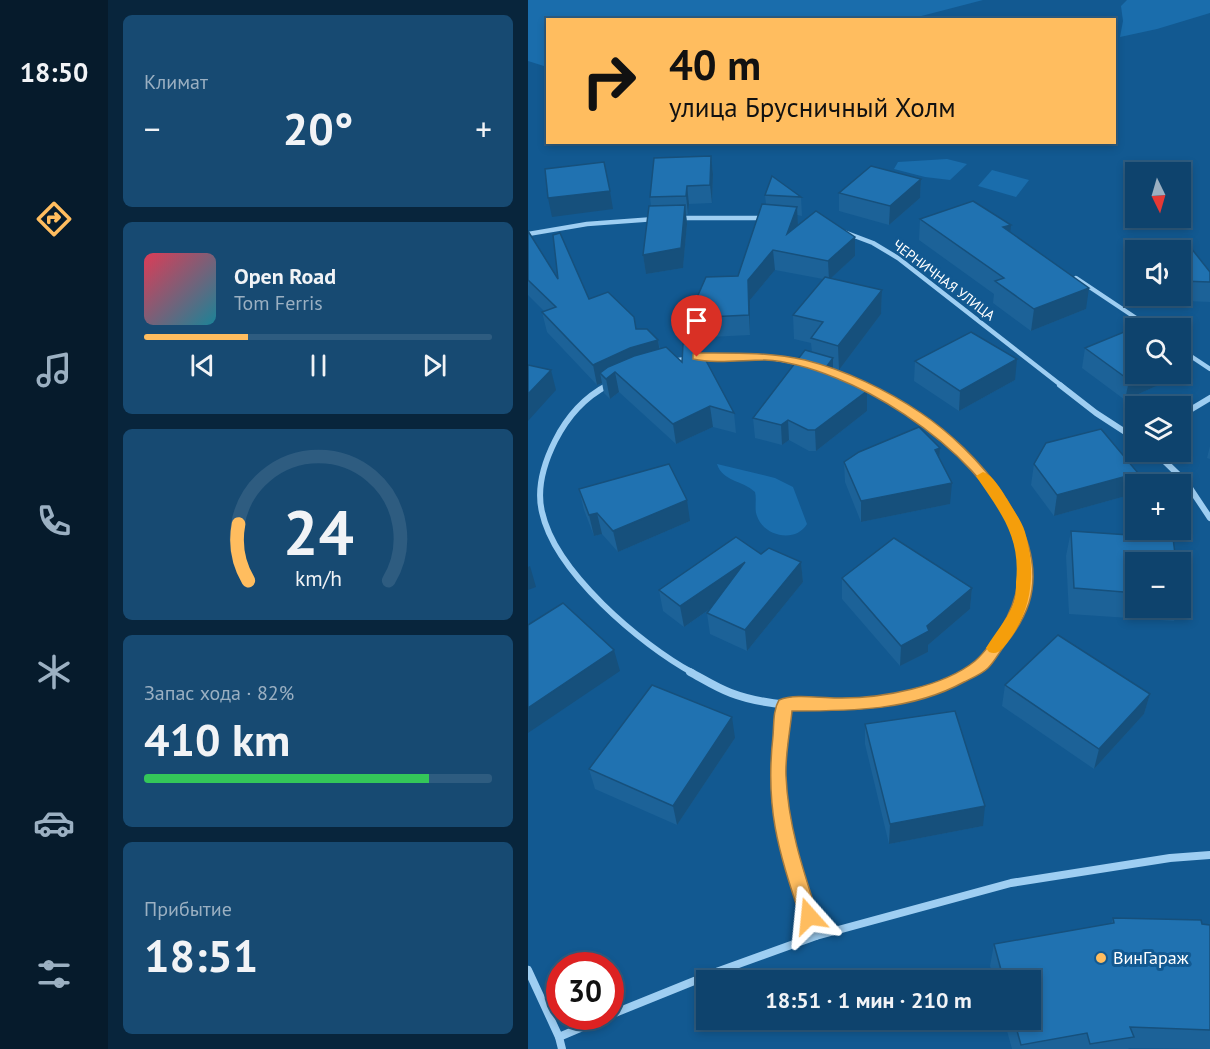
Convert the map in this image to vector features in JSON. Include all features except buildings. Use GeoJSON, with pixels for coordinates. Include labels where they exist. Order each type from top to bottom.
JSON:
{"type":"FeatureCollection","features":[{"type":"Feature","properties":{"kind":"street"},"geometry":{"type":"LineString","coordinates":[[675,218],[774,219]]}},
{"type":"Feature","properties":{"kind":"street"},"geometry":{"type":"LineString","coordinates":[[528,234],[587,224],[664,219]]}},
{"type":"Feature","properties":{"kind":"street","name":"ЧЕРНИЧНАЯ УЛИЦА"},"geometry":{"type":"LineString","coordinates":[[835,229],[873,243],[898,258],[1096,413],[1125,432]]}},
{"type":"Feature","properties":{"kind":"street"},"geometry":{"type":"LineString","coordinates":[[1076,278],[1136,318]]}},
{"type":"Feature","properties":{"kind":"street"},"geometry":{"type":"LineString","coordinates":[[1191,356],[1210,369]]}},
{"type":"Feature","properties":{"kind":"street"},"geometry":{"type":"LineString","coordinates":[[697,357],[769,357],[804,364],[840,375],[917,416],[946,439],[974,466],[998,495],[1018,530],[1025,566],[1022,602],[1006,633],[981,665],[940,688],[885,701],[844,705],[784,704],[731,693],[649,647],[609,610],[571,569],[554,542],[543,516],[540,486],[544,462],[565,420],[584,401],[609,383],[638,370],[668,361],[697,357]]}},
{"type":"Feature","properties":{"kind":"street"},"geometry":{"type":"LineString","coordinates":[[1191,409],[1210,398]]}},
{"type":"Feature","properties":{"kind":"street"},"geometry":{"type":"LineString","coordinates":[[1166,462],[1178,473],[1201,502],[1210,518]]}},
{"type":"Feature","properties":{"kind":"street"},"geometry":{"type":"LineString","coordinates":[[784,704],[777,773],[780,815],[789,857],[816,936]]}},
{"type":"Feature","properties":{"kind":"street"},"geometry":{"type":"LineString","coordinates":[[624,1009],[719,971],[816,936],[1011,883],[1170,858],[1210,855]]}},
{"type":"Feature","properties":{"kind":"street"},"geometry":{"type":"LineString","coordinates":[[528,970],[560,1037],[562,1049]]}},
{"type":"Feature","properties":{"kind":"street"},"geometry":{"type":"LineString","coordinates":[[560,1037],[576,1030]]}},
{"type":"Feature","properties":{"kind":"shaded area"},"geometry":{"type":"Polygon","coordinates":[[[528,0],[983,0],[914,18],[546,18],[546,67],[528,61],[528,0]]]}},
{"type":"Feature","properties":{"kind":"shaded area"},"geometry":{"type":"Polygon","coordinates":[[[1127,0],[1210,0],[1210,13],[1157,29],[1120,37],[1123,21],[1121,6],[1127,0]]]}},
{"type":"Feature","properties":{"kind":"shaded area"},"geometry":{"type":"Polygon","coordinates":[[[947,159],[967,164],[950,180],[925,177],[894,169],[898,162],[947,159]]]}},
{"type":"Feature","properties":{"kind":"shaded area"},"geometry":{"type":"Polygon","coordinates":[[[992,170],[1029,180],[1016,197],[978,186],[992,170]]]}},
{"type":"Feature","properties":{"kind":"shaded area"},"geometry":{"type":"Polygon","coordinates":[[[717,464],[775,478],[793,487],[807,524],[796,534],[788,535],[780,535],[766,529],[756,513],[755,492],[728,478],[717,464]]]}},
{"type":"Feature","properties":{"kind":"slow traffic"},"geometry":{"type":"LineString","coordinates":[[983,476],[998,495],[1018,530],[1025,566],[1022,602],[1006,633],[994,648]]}},
{"type":"Feature","properties":{"kind":"place","name":"ВинГараж"},"geometry":{"type":"Point","coordinates":[1101,958]}},
{"type":"Feature","properties":{"kind":"route"},"geometry":{"type":"LineString","coordinates":[[697,357],[769,357],[804,364],[840,375],[878,393],[917,416],[946,439],[974,466],[998,495],[1018,530],[1025,566],[1022,602],[1006,633],[981,665],[940,688],[885,701],[844,705],[784,704],[777,773],[780,815],[789,857],[809,916]]}}]}
